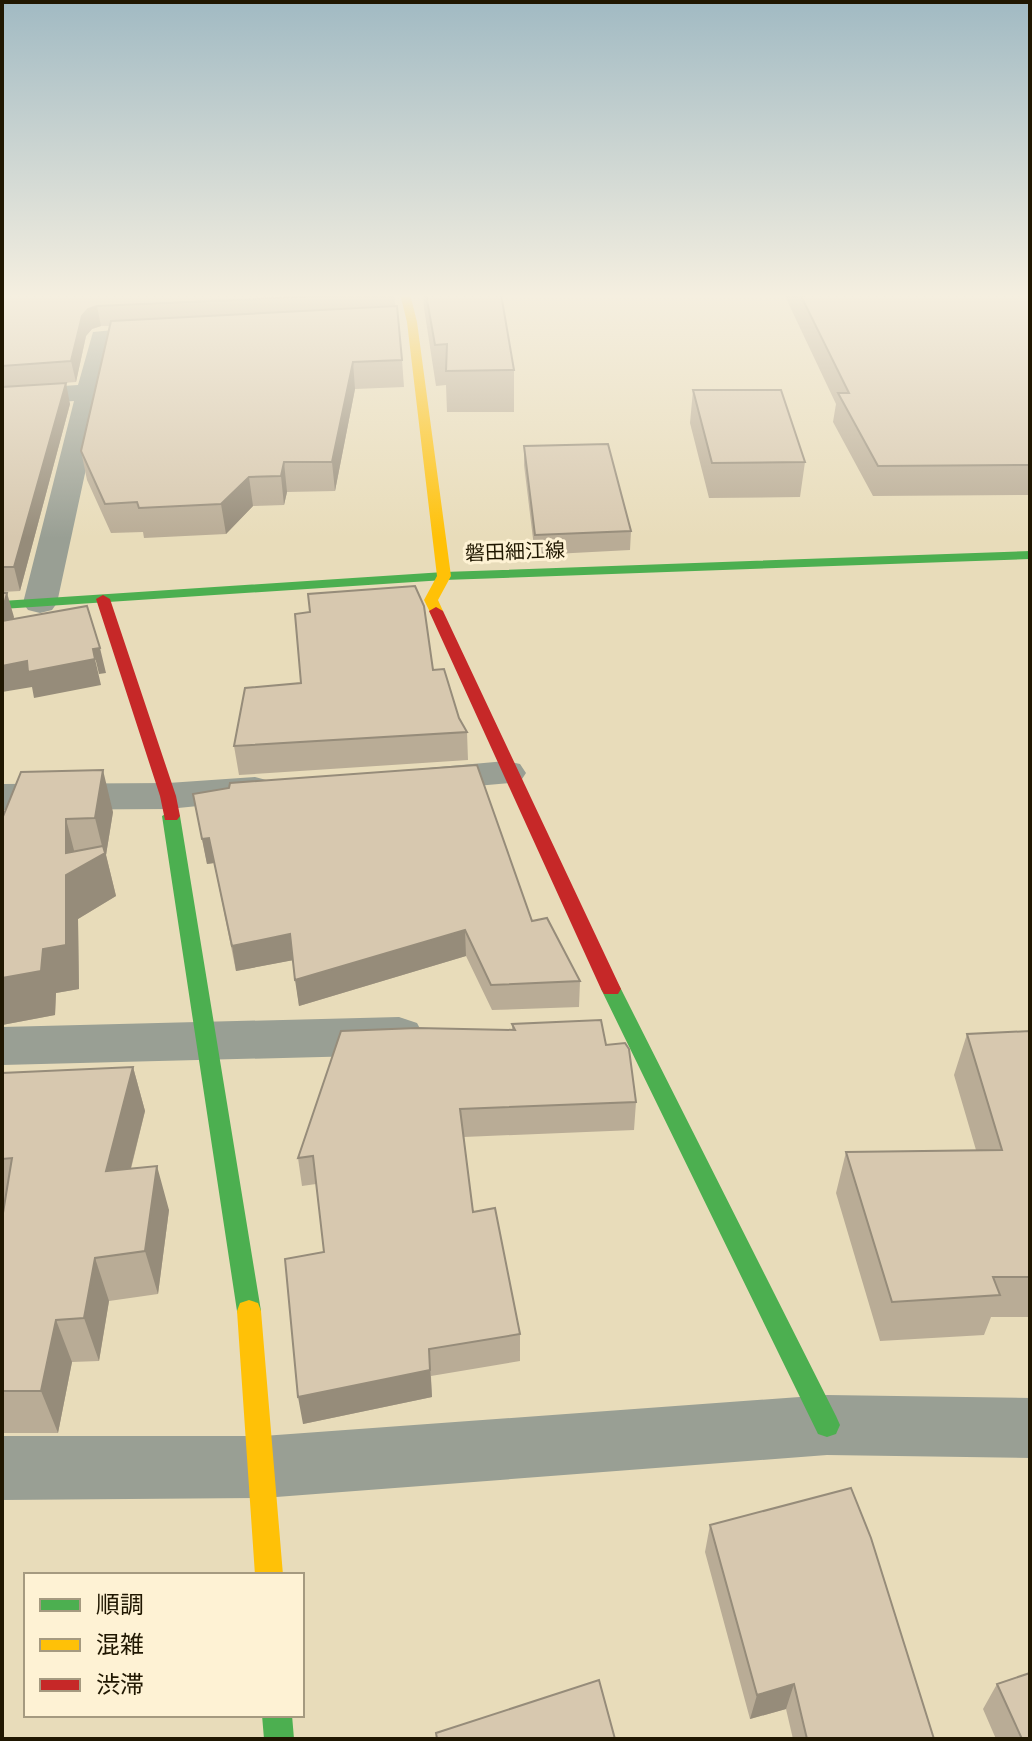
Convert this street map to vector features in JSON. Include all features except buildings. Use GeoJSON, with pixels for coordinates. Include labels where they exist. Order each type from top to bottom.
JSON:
{"type":"FeatureCollection","features":[{"type":"Feature","properties":{"kind":"street"},"geometry":{"type":"LineString","coordinates":[[40,603],[94,375]]}},
{"type":"Feature","properties":{"kind":"street"},"geometry":{"type":"LineString","coordinates":[[419,375],[444,576],[431,600],[506,773],[604,1027],[827,1425]]}},
{"type":"Feature","properties":{"kind":"street"},"geometry":{"type":"LineString","coordinates":[[2,398],[90,392]]}},
{"type":"Feature","properties":{"kind":"street","name":"磐田細江線"},"geometry":{"type":"LineString","coordinates":[[2,605],[444,576],[1030,555]]}},
{"type":"Feature","properties":{"kind":"street"},"geometry":{"type":"LineString","coordinates":[[103,599],[168,796],[252,1332],[269,1573]]}},
{"type":"Feature","properties":{"kind":"street"},"geometry":{"type":"LineString","coordinates":[[383,781],[506,773]]}},
{"type":"Feature","properties":{"kind":"street"},"geometry":{"type":"LineString","coordinates":[[2,797],[168,796],[291,787]]}},
{"type":"Feature","properties":{"kind":"street"},"geometry":{"type":"LineString","coordinates":[[2,1046],[209,1043],[441,1034]]}},
{"type":"Feature","properties":{"kind":"street"},"geometry":{"type":"LineString","coordinates":[[2,1468],[263,1467],[827,1425],[1030,1428]]}},
{"type":"Feature","properties":{"kind":"street"},"geometry":{"type":"LineString","coordinates":[[277,1717],[279,1739]]}},
{"type":"Feature","properties":{"kind":"traffic: fast"},"geometry":{"type":"LineString","coordinates":[[2,605],[444,576],[1030,555]]}},
{"type":"Feature","properties":{"kind":"traffic: fast"},"geometry":{"type":"LineString","coordinates":[[171,816],[249,1311]]}},
{"type":"Feature","properties":{"kind":"traffic: fast"},"geometry":{"type":"LineString","coordinates":[[611,989],[827,1425]]}},
{"type":"Feature","properties":{"kind":"traffic: fast"},"geometry":{"type":"LineString","coordinates":[[277,1717],[279,1739]]}},
{"type":"Feature","properties":{"kind":"traffic: slow"},"geometry":{"type":"LineString","coordinates":[[419,375],[444,576],[431,600],[436,611]]}},
{"type":"Feature","properties":{"kind":"traffic: slow"},"geometry":{"type":"LineString","coordinates":[[249,1311],[269,1573]]}},
{"type":"Feature","properties":{"kind":"traffic: jam"},"geometry":{"type":"LineString","coordinates":[[103,599],[168,796],[171,816]]}},
{"type":"Feature","properties":{"kind":"traffic: jam"},"geometry":{"type":"LineString","coordinates":[[436,611],[611,989]]}}]}
